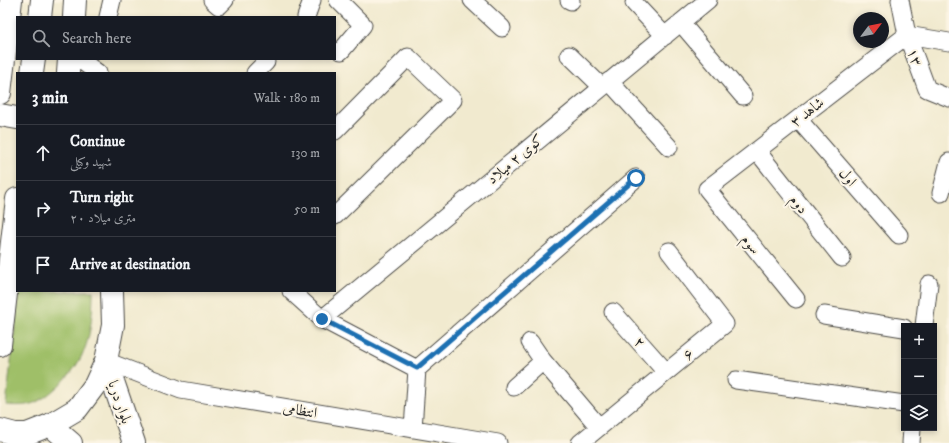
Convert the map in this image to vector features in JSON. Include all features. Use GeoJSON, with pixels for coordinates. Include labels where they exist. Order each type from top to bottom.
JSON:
{"type":"FeatureCollection","features":[{"type":"Feature","properties":{"kind":"main road"},"geometry":{"type":"LineString","coordinates":[[0,93],[11,0]]}},
{"type":"Feature","properties":{"kind":"main road"},"geometry":{"type":"LineString","coordinates":[[40,16],[42,0]]}},
{"type":"Feature","properties":{"kind":"main road"},"geometry":{"type":"LineString","coordinates":[[74,16],[75,0]]}},
{"type":"Feature","properties":{"kind":"main road"},"geometry":{"type":"LineString","coordinates":[[32,72],[34,60]]}},
{"type":"Feature","properties":{"kind":"main road"},"geometry":{"type":"LineString","coordinates":[[68,72],[70,60]]}},
{"type":"Feature","properties":{"kind":"main road"},"geometry":{"type":"LineString","coordinates":[[0,115],[16,118]]}},
{"type":"Feature","properties":{"kind":"main road"},"geometry":{"type":"LineString","coordinates":[[0,345],[16,208]]}},
{"type":"Feature","properties":{"kind":"main road"},"geometry":{"type":"LineString","coordinates":[[16,435],[50,425],[77,409],[95,385],[106,361],[114,325],[112,292]]}},
{"type":"Feature","properties":{"kind":"main road","name":"بلوار دریا"},"geometry":{"type":"LineString","coordinates":[[106,361],[134,443]]}},
{"type":"Feature","properties":{"kind":"main road"},"geometry":{"type":"LineString","coordinates":[[50,425],[71,443]]}},
{"type":"Feature","properties":{"kind":"street"},"geometry":{"type":"LineString","coordinates":[[108,16],[112,0]]}},
{"type":"Feature","properties":{"kind":"street"},"geometry":{"type":"LineString","coordinates":[[306,16],[312,0]]}},
{"type":"Feature","properties":{"kind":"street"},"geometry":{"type":"LineString","coordinates":[[338,0],[363,25],[341,51]]}},
{"type":"Feature","properties":{"kind":"street"},"geometry":{"type":"LineString","coordinates":[[472,0],[502,28]]}},
{"type":"Feature","properties":{"kind":"street","name":"کوی ۲ میلاد"},"geometry":{"type":"LineString","coordinates":[[322,319],[708,0]]}},
{"type":"Feature","properties":{"kind":"street","name":"۱۳"},"geometry":{"type":"LineString","coordinates":[[900,0],[907,35],[927,89],[949,98]]}},
{"type":"Feature","properties":{"kind":"street"},"geometry":{"type":"LineString","coordinates":[[634,3],[665,36]]}},
{"type":"Feature","properties":{"kind":"street"},"geometry":{"type":"LineString","coordinates":[[680,23],[743,96]]}},
{"type":"Feature","properties":{"kind":"street"},"geometry":{"type":"LineString","coordinates":[[907,35],[949,42]]}},
{"type":"Feature","properties":{"kind":"street","name":"شاهد ۳"},"geometry":{"type":"LineString","coordinates":[[707,189],[907,35]]}},
{"type":"Feature","properties":{"kind":"street"},"geometry":{"type":"LineString","coordinates":[[569,55],[606,84],[669,147]]}},
{"type":"Feature","properties":{"kind":"street"},"geometry":{"type":"LineString","coordinates":[[336,130],[408,57],[453,100],[336,215]]}},
{"type":"Feature","properties":{"kind":"street"},"geometry":{"type":"LineString","coordinates":[[80,60],[97,72]]}},
{"type":"Feature","properties":{"kind":"street","name":"اول"},"geometry":{"type":"LineString","coordinates":[[798,119],[899,236]]}},
{"type":"Feature","properties":{"kind":"street","name":"دوم"},"geometry":{"type":"LineString","coordinates":[[757,151],[842,258]]}},
{"type":"Feature","properties":{"kind":"street"},"geometry":{"type":"LineString","coordinates":[[941,194],[949,162]]}},
{"type":"Feature","properties":{"kind":"street"},"geometry":{"type":"LineString","coordinates":[[413,429],[417,368],[636,178]]}},
{"type":"Feature","properties":{"kind":"street","name":"سوم"},"geometry":{"type":"LineString","coordinates":[[707,189],[796,299]]}},
{"type":"Feature","properties":{"kind":"street","name":"۶"},"geometry":{"type":"LineString","coordinates":[[580,443],[725,324],[669,251]]}},
{"type":"Feature","properties":{"kind":"street"},"geometry":{"type":"LineString","coordinates":[[924,323],[929,284]]}},
{"type":"Feature","properties":{"kind":"street"},"geometry":{"type":"LineString","coordinates":[[292,292],[322,319],[417,368]]}},
{"type":"Feature","properties":{"kind":"street","name":"۲"},"geometry":{"type":"LineString","coordinates":[[613,312],[666,372]]}},
{"type":"Feature","properties":{"kind":"street"},"geometry":{"type":"LineString","coordinates":[[824,315],[901,328]]}},
{"type":"Feature","properties":{"kind":"street"},"geometry":{"type":"LineString","coordinates":[[530,342],[543,361],[599,427]]}},
{"type":"Feature","properties":{"kind":"street","name":"انتظامی"},"geometry":{"type":"LineString","coordinates":[[106,361],[181,390],[498,443]]}},
{"type":"Feature","properties":{"kind":"street"},"geometry":{"type":"LineString","coordinates":[[514,387],[543,361]]}},
{"type":"Feature","properties":{"kind":"street"},"geometry":{"type":"LineString","coordinates":[[736,380],[901,404]]}},
{"type":"Feature","properties":{"kind":"street"},"geometry":{"type":"LineString","coordinates":[[911,443],[912,431]]}},
{"type":"Feature","properties":{"kind":"green space"},"geometry":{"type":"Polygon","coordinates":[[[19,292],[93,292],[89,334],[86,346],[75,368],[56,388],[39,401],[28,405],[6,405],[19,292]]]}},
{"type":"Feature","properties":{"kind":"route"},"geometry":{"type":"LineString","coordinates":[[322,319],[417,368],[636,178]]}}]}
